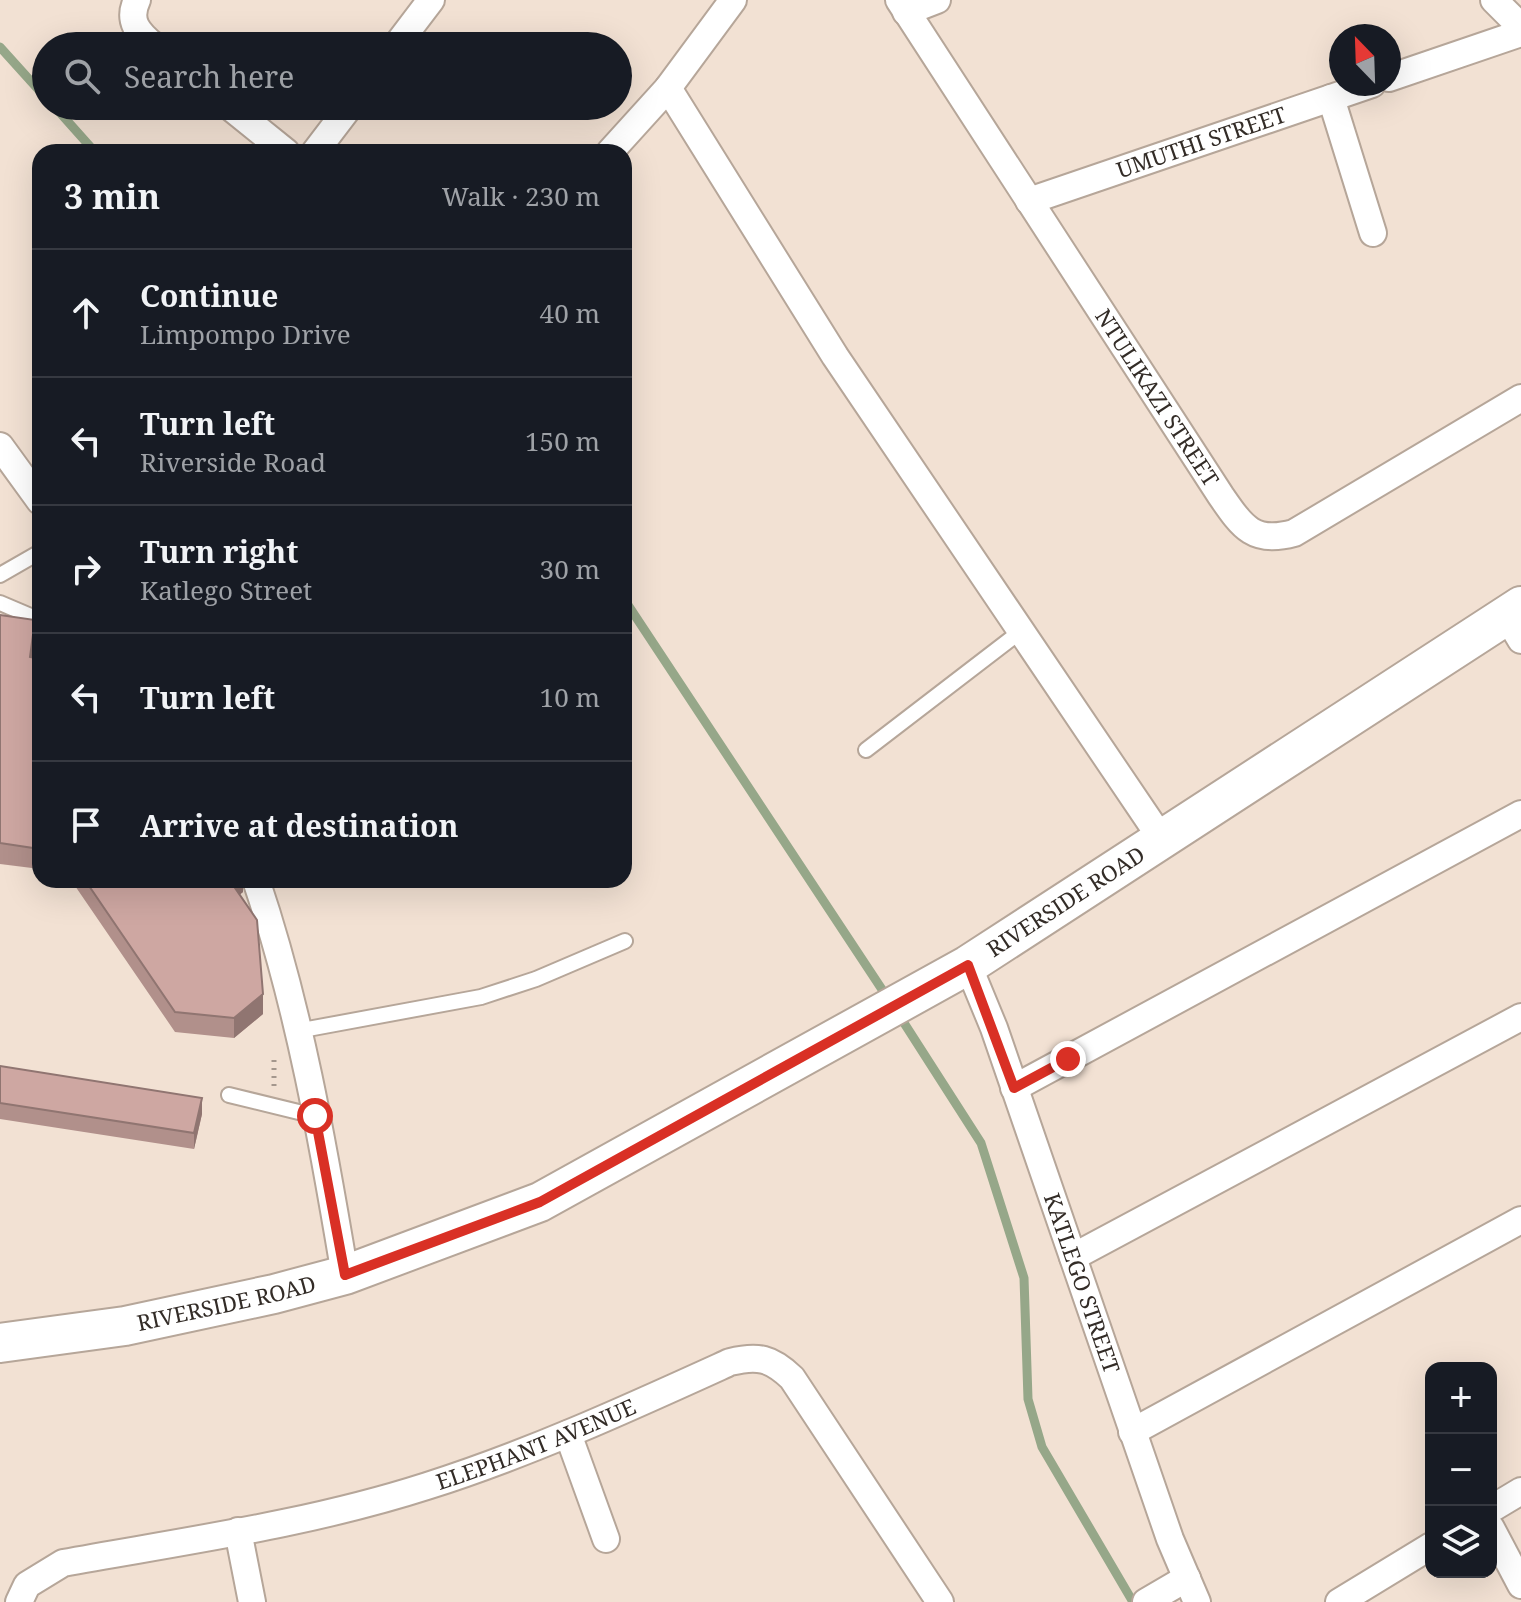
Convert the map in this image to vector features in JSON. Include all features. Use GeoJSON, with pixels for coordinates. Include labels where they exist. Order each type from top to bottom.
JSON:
{"type":"FeatureCollection","features":[{"type":"Feature","properties":{"kind":"street"},"geometry":{"type":"LineString","coordinates":[[137,0],[132,17],[140,32]]}},
{"type":"Feature","properties":{"kind":"street"},"geometry":{"type":"LineString","coordinates":[[407,32],[431,0]]}},
{"type":"Feature","properties":{"kind":"street"},"geometry":{"type":"LineString","coordinates":[[617,144],[668,88],[733,0]]}},
{"type":"Feature","properties":{"kind":"street"},"geometry":{"type":"LineString","coordinates":[[903,6],[937,0]]}},
{"type":"Feature","properties":{"kind":"street"},"geometry":{"type":"LineString","coordinates":[[1494,0],[1521,27]]}},
{"type":"Feature","properties":{"kind":"street","name":"NTULIKAZI STREET"},"geometry":{"type":"LineString","coordinates":[[903,6],[1221,496],[1252,533],[1271,540],[1294,533],[1521,398]]}},
{"type":"Feature","properties":{"kind":"street"},"geometry":{"type":"LineString","coordinates":[[1401,74],[1521,33]]}},
{"type":"Feature","properties":{"kind":"street"},"geometry":{"type":"LineString","coordinates":[[668,88],[835,356],[1163,841]]}},
{"type":"Feature","properties":{"kind":"street","name":"UMUTHI STREET"},"geometry":{"type":"LineString","coordinates":[[1029,201],[1337,96]]}},
{"type":"Feature","properties":{"kind":"street"},"geometry":{"type":"LineString","coordinates":[[1331,98],[1373,233]]}},
{"type":"Feature","properties":{"kind":"street"},"geometry":{"type":"LineString","coordinates":[[246,120],[276,144]]}},
{"type":"Feature","properties":{"kind":"street"},"geometry":{"type":"LineString","coordinates":[[321,144],[339,120]]}},
{"type":"Feature","properties":{"kind":"street"},"geometry":{"type":"LineString","coordinates":[[0,446],[32,490]]}},
{"type":"Feature","properties":{"kind":"street","name":"RIVERSIDE ROAD"},"geometry":{"type":"LineString","coordinates":[[0,1343],[140,1323],[345,1275],[540,1202],[968,965],[1516,621]]}},
{"type":"Feature","properties":{"kind":"street"},"geometry":{"type":"LineString","coordinates":[[1014,1088],[1521,814]]}},
{"type":"Feature","properties":{"kind":"street"},"geometry":{"type":"LineString","coordinates":[[259,888],[274,932],[297,1031],[345,1275]]}},
{"type":"Feature","properties":{"kind":"street","name":"KATLEGO STREET"},"geometry":{"type":"LineString","coordinates":[[968,965],[1014,1088],[1132,1432],[1192,1590]]}},
{"type":"Feature","properties":{"kind":"street"},"geometry":{"type":"LineString","coordinates":[[1073,1257],[1521,1017]]}},
{"type":"Feature","properties":{"kind":"street"},"geometry":{"type":"LineString","coordinates":[[1132,1432],[1521,1220]]}},
{"type":"Feature","properties":{"kind":"street","name":"ELEPHANT AVENUE"},"geometry":{"type":"LineString","coordinates":[[19,1602],[27,1585],[63,1563],[333,1512],[424,1487],[568,1434],[730,1362],[765,1358],[777,1363],[792,1378],[940,1602]]}},
{"type":"Feature","properties":{"kind":"street"},"geometry":{"type":"LineString","coordinates":[[568,1434],[606,1539]]}},
{"type":"Feature","properties":{"kind":"street"},"geometry":{"type":"LineString","coordinates":[[1496,1506],[1521,1491]]}},
{"type":"Feature","properties":{"kind":"street"},"geometry":{"type":"LineString","coordinates":[[238,1531],[252,1602]]}},
{"type":"Feature","properties":{"kind":"street"},"geometry":{"type":"LineString","coordinates":[[1497,1539],[1521,1585]]}},
{"type":"Feature","properties":{"kind":"street"},"geometry":{"type":"LineString","coordinates":[[1339,1602],[1425,1550]]}},
{"type":"Feature","properties":{"kind":"street"},"geometry":{"type":"LineString","coordinates":[[1146,1602],[1192,1590]]}},
{"type":"Feature","properties":{"kind":"lane"},"geometry":{"type":"LineString","coordinates":[[0,575],[32,557]]}},
{"type":"Feature","properties":{"kind":"lane"},"geometry":{"type":"LineString","coordinates":[[0,603],[32,617]]}},
{"type":"Feature","properties":{"kind":"lane"},"geometry":{"type":"LineString","coordinates":[[866,750],[1021,631]]}},
{"type":"Feature","properties":{"kind":"lane"},"geometry":{"type":"LineString","coordinates":[[297,1031],[481,997],[536,979],[625,941]]}},
{"type":"Feature","properties":{"kind":"lane"},"geometry":{"type":"LineString","coordinates":[[229,1095],[315,1116]]}},
{"type":"Feature","properties":{"kind":"path"},"geometry":{"type":"LineString","coordinates":[[274,1051],[275,1106]]}},
{"type":"Feature","properties":{"kind":"building"},"geometry":{"type":"Polygon","coordinates":[[[0,615],[32,620],[32,848],[0,843],[0,615]]]}},
{"type":"Feature","properties":{"kind":"building"},"geometry":{"type":"Polygon","coordinates":[[[90,888],[235,888],[257,920],[263,994],[234,1018],[175,1012],[90,888]]]}},
{"type":"Feature","properties":{"kind":"building"},"geometry":{"type":"Polygon","coordinates":[[[0,1066],[202,1098],[194,1133],[0,1103],[0,1066]]]}},
{"type":"Feature","properties":{"kind":"waterway"},"geometry":{"type":"LineString","coordinates":[[0,47],[32,82]]}},
{"type":"Feature","properties":{"kind":"waterway"},"geometry":{"type":"LineString","coordinates":[[66,120],[88,144]]}},
{"type":"Feature","properties":{"kind":"waterway"},"geometry":{"type":"LineString","coordinates":[[632,611],[889,1000]]}},
{"type":"Feature","properties":{"kind":"waterway"},"geometry":{"type":"LineString","coordinates":[[897,1012],[981,1143],[1024,1278],[1028,1399],[1042,1447],[1133,1602]]}},
{"type":"Feature","properties":{"kind":"route"},"geometry":{"type":"LineString","coordinates":[[315,1116],[345,1275],[540,1202],[968,965],[1014,1088],[1068,1059]]}}]}
